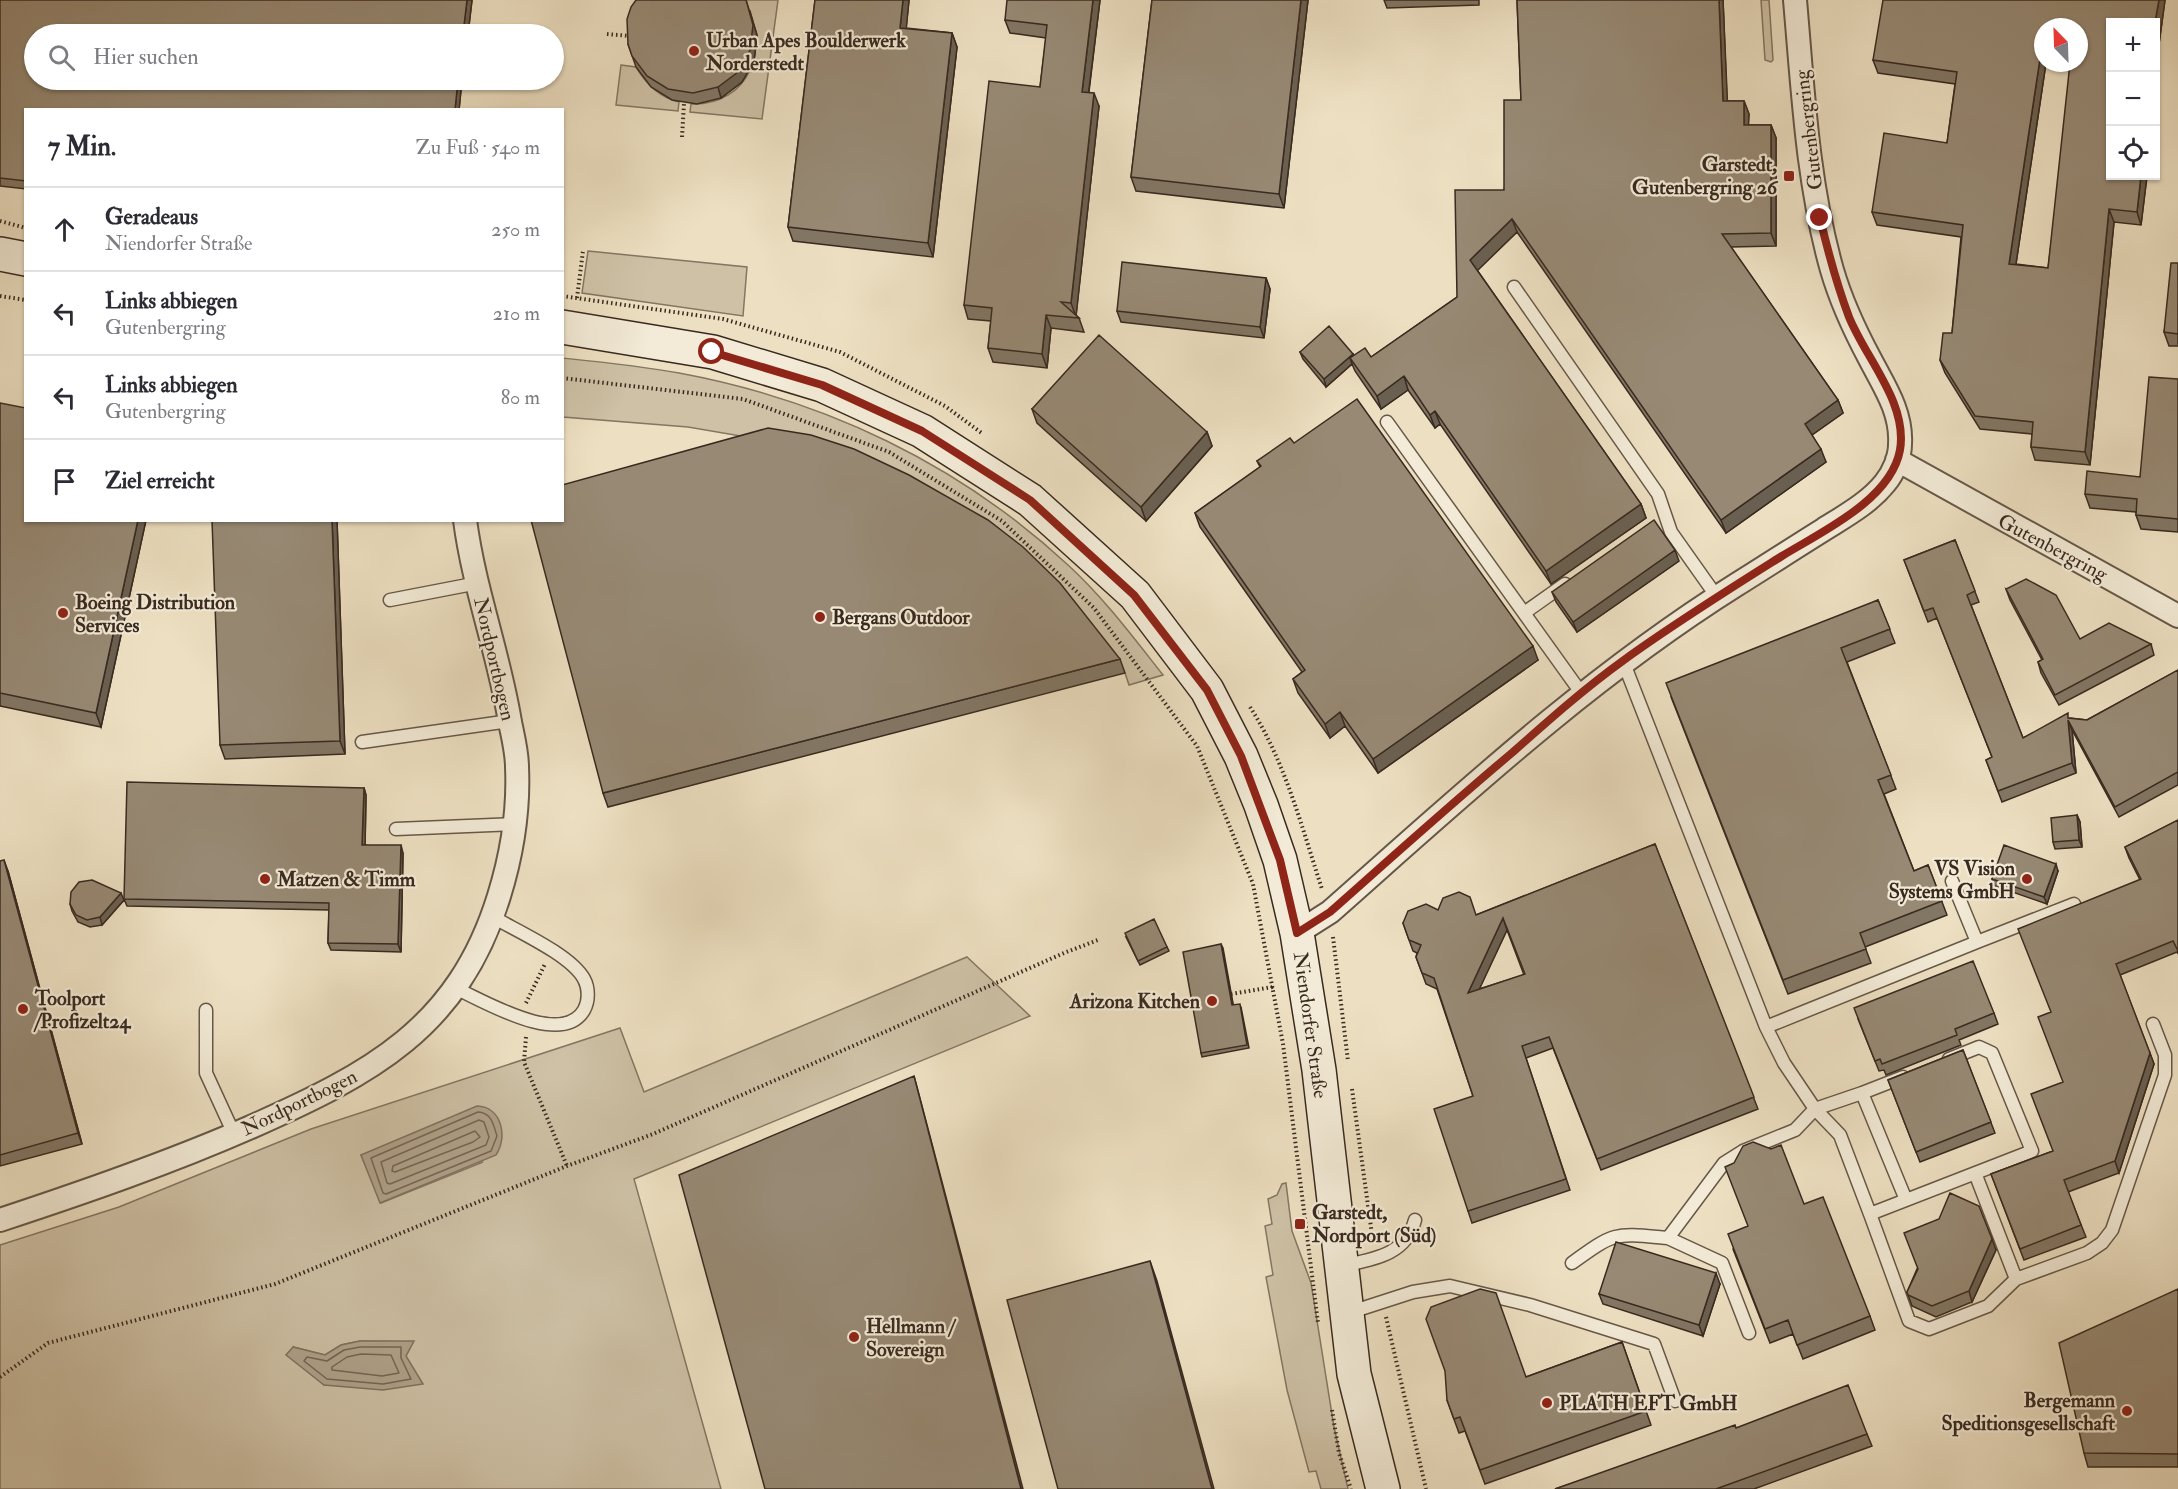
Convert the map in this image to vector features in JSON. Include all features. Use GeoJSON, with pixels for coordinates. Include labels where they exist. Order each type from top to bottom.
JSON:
{"type":"FeatureCollection","features":[{"type":"Feature","properties":{"kind":"main road"},"geometry":{"type":"LineString","coordinates":[[0,254],[24,259]]}},
{"type":"Feature","properties":{"kind":"main road","name":"Niendorfer Straße"},"geometry":{"type":"LineString","coordinates":[[564,327],[712,352],[822,385],[922,431],[1030,500],[1134,595],[1207,690],[1241,756],[1261,805],[1280,860],[1297,933],[1319,1070],[1341,1266],[1332,1320],[1354,1374],[1383,1489]]}},
{"type":"Feature","properties":{"kind":"street","name":"Gutenbergring"},"geometry":{"type":"LineString","coordinates":[[1297,933],[1330,912],[1623,661],[1717,597],[1860,506],[1884,484],[1898,460],[1900,430],[1897,416],[1891,398],[1851,321],[1833,272],[1820,218],[1806,124],[1795,0]]}},
{"type":"Feature","properties":{"kind":"street","name":"Gutenbergring"},"geometry":{"type":"LineString","coordinates":[[1898,460],[1982,509],[2178,615]]}},
{"type":"Feature","properties":{"kind":"street","name":"Nordportbogen"},"geometry":{"type":"LineString","coordinates":[[0,1220],[162,1164],[339,1086],[374,1064],[419,1030],[457,989],[479,951],[493,917],[511,859],[518,765],[465,522]]}},
{"type":"Feature","properties":{"kind":"lane"},"geometry":{"type":"LineString","coordinates":[[1514,287],[1658,494],[1660,517],[1717,597]]}},
{"type":"Feature","properties":{"kind":"lane"},"geometry":{"type":"LineString","coordinates":[[1388,422],[1582,694]]}},
{"type":"Feature","properties":{"kind":"lane"},"geometry":{"type":"LineString","coordinates":[[1524,613],[1580,573]]}},
{"type":"Feature","properties":{"kind":"lane"},"geometry":{"type":"LineString","coordinates":[[390,600],[478,583]]}},
{"type":"Feature","properties":{"kind":"lane"},"geometry":{"type":"LineString","coordinates":[[1623,661],[1766,1027],[1784,1063],[1815,1109],[1840,1135],[1909,1321],[1929,1329],[1988,1306],[2016,1279],[2087,1253],[2102,1243],[2112,1230],[2165,1075],[2165,1055],[2153,1024]]}},
{"type":"Feature","properties":{"kind":"lane"},"geometry":{"type":"LineString","coordinates":[[363,742],[510,721]]}},
{"type":"Feature","properties":{"kind":"lane"},"geometry":{"type":"LineString","coordinates":[[396,829],[515,824]]}},
{"type":"Feature","properties":{"kind":"lane"},"geometry":{"type":"LineString","coordinates":[[1952,881],[1977,942]]}},
{"type":"Feature","properties":{"kind":"lane"},"geometry":{"type":"LineString","coordinates":[[1766,1027],[2074,904]]}},
{"type":"Feature","properties":{"kind":"lane"},"geometry":{"type":"LineString","coordinates":[[457,989],[523,1019],[552,1025],[570,1022],[583,1011],[588,995],[584,979],[569,963],[493,917]]}},
{"type":"Feature","properties":{"kind":"lane"},"geometry":{"type":"LineString","coordinates":[[206,1010],[206,1073],[234,1134]]}},
{"type":"Feature","properties":{"kind":"lane"},"geometry":{"type":"LineString","coordinates":[[1870,1214],[2032,1151],[1992,1053],[1979,1047],[1937,1064]]}},
{"type":"Feature","properties":{"kind":"lane"},"geometry":{"type":"LineString","coordinates":[[1668,1238],[1724,1163],[1743,1151],[1795,1130],[1815,1109],[1915,1072]]}},
{"type":"Feature","properties":{"kind":"lane"},"geometry":{"type":"LineString","coordinates":[[1862,1093],[1906,1200]]}},
{"type":"Feature","properties":{"kind":"lane"},"geometry":{"type":"LineString","coordinates":[[1974,1173],[2016,1279]]}},
{"type":"Feature","properties":{"kind":"lane"},"geometry":{"type":"LineString","coordinates":[[1341,1266],[1376,1258],[1398,1248],[1411,1236],[1415,1220]]}},
{"type":"Feature","properties":{"kind":"lane"},"geometry":{"type":"LineString","coordinates":[[1572,1263],[1606,1238],[1621,1234],[1668,1238],[1722,1263],[1749,1333]]}},
{"type":"Feature","properties":{"kind":"lane"},"geometry":{"type":"LineString","coordinates":[[1332,1320],[1413,1292],[1450,1286],[1530,1305],[1654,1344],[1675,1401]]}},
{"type":"Feature","properties":{"kind":"path"},"geometry":{"type":"LineString","coordinates":[[607,34],[631,37]]}},
{"type":"Feature","properties":{"kind":"path"},"geometry":{"type":"LineString","coordinates":[[682,137],[684,103]]}},
{"type":"Feature","properties":{"kind":"path"},"geometry":{"type":"LineString","coordinates":[[0,221],[24,227]]}},
{"type":"Feature","properties":{"kind":"path"},"geometry":{"type":"LineString","coordinates":[[577,298],[583,251]]}},
{"type":"Feature","properties":{"kind":"path"},"geometry":{"type":"LineString","coordinates":[[0,296],[24,300]]}},
{"type":"Feature","properties":{"kind":"path"},"geometry":{"type":"LineString","coordinates":[[564,296],[723,319],[840,352],[945,406],[984,434]]}},
{"type":"Feature","properties":{"kind":"path"},"geometry":{"type":"LineString","coordinates":[[564,378],[743,399],[888,452],[1002,521],[1094,608],[1197,746],[1253,884],[1332,1320]]}},
{"type":"Feature","properties":{"kind":"path"},"geometry":{"type":"LineString","coordinates":[[1249,706],[1262,726],[1297,810],[1330,912],[1349,1065]]}},
{"type":"Feature","properties":{"kind":"path"},"geometry":{"type":"LineString","coordinates":[[0,1377],[48,1342],[275,1284],[567,1166],[653,1134],[1098,940]]}},
{"type":"Feature","properties":{"kind":"path"},"geometry":{"type":"LineString","coordinates":[[552,952],[523,1019],[524,1062],[567,1166]]}},
{"type":"Feature","properties":{"kind":"path"},"geometry":{"type":"LineString","coordinates":[[1231,994],[1250,991]]}},
{"type":"Feature","properties":{"kind":"path"},"geometry":{"type":"LineString","coordinates":[[1350,1077],[1376,1258]]}},
{"type":"Feature","properties":{"kind":"path"},"geometry":{"type":"LineString","coordinates":[[1383,1301],[1426,1489]]}},
{"type":"Feature","properties":{"kind":"path"},"geometry":{"type":"LineString","coordinates":[[1331,1407],[1339,1453],[1351,1489]]}},
{"type":"Feature","properties":{"kind":"shaded area"},"geometry":{"type":"Polygon","coordinates":[[[742,0],[778,0],[762,119],[690,112],[691,104],[711,102],[728,95],[741,84],[750,70],[755,53],[755,36],[751,17],[742,0]]]}},
{"type":"Feature","properties":{"kind":"shaded area"},"geometry":{"type":"Polygon","coordinates":[[[1761,0],[1769,0],[1773,60],[1771,62],[1765,60],[1761,0]]]}},
{"type":"Feature","properties":{"kind":"shaded area"},"geometry":{"type":"Polygon","coordinates":[[[621,65],[636,67],[654,89],[665,97],[679,102],[678,111],[616,105],[621,65]]]}},
{"type":"Feature","properties":{"kind":"shaded area"},"geometry":{"type":"Polygon","coordinates":[[[588,251],[747,267],[743,316],[582,293],[588,251]]]}},
{"type":"Feature","properties":{"kind":"shaded area"},"geometry":{"type":"Polygon","coordinates":[[[564,358],[679,373],[733,385],[786,400],[838,419],[887,441],[936,467],[982,496],[1026,529],[1094,591],[1163,675],[1129,685],[1125,673],[816,449],[688,427],[564,417],[564,358]]]}},
{"type":"Feature","properties":{"kind":"shaded area"},"geometry":{"type":"Polygon","coordinates":[[[967,957],[1030,1016],[634,1179],[721,1489],[0,1489],[0,1245],[119,1207],[311,1129],[620,1028],[644,1092],[967,957]],[[361,1155],[381,1203],[483,1162],[361,1155]],[[360,1341],[341,1345],[325,1355],[294,1347],[324,1385],[406,1356],[413,1342],[360,1341]]]}},
{"type":"Feature","properties":{"kind":"shaded area"},"geometry":{"type":"Polygon","coordinates":[[[1286,1183],[1292,1231],[1311,1283],[1334,1427],[1348,1489],[1321,1489],[1316,1471],[1309,1472],[1287,1390],[1266,1277],[1273,1275],[1265,1226],[1272,1224],[1268,1199],[1277,1195],[1282,1184],[1286,1183]]]}},
{"type":"Feature","properties":{"kind":"water"},"geometry":{"type":"Polygon","coordinates":[[[477,1106],[492,1112],[500,1124],[502,1140],[496,1155],[380,1203],[361,1155],[477,1106]]]}},
{"type":"Feature","properties":{"kind":"water"},"geometry":{"type":"Polygon","coordinates":[[[360,1341],[414,1341],[406,1356],[423,1384],[383,1390],[324,1385],[286,1355],[293,1347],[325,1355],[341,1345],[360,1341]]]}},
{"type":"Feature","properties":{"kind":"building"},"geometry":{"type":"Polygon","coordinates":[[[0,0],[467,0],[464,24],[24,24],[24,90],[457,90],[455,108],[24,108],[24,181],[0,178],[0,0]]]}},
{"type":"Feature","properties":{"kind":"building","name":"Urban Apes Boulderwerk Norderstedt"},"geometry":{"type":"Polygon","coordinates":[[[636,0],[746,0],[753,25],[750,50],[738,72],[718,87],[693,93],[668,89],[647,76],[632,56],[628,44],[627,19],[636,0]]]}},
{"type":"Feature","properties":{"kind":"building"},"geometry":{"type":"Polygon","coordinates":[[[815,0],[903,0],[900,28],[952,33],[928,243],[788,227],[815,0]]]}},
{"type":"Feature","properties":{"kind":"building"},"geometry":{"type":"Polygon","coordinates":[[[1007,0],[1093,0],[1082,92],[1094,93],[1071,303],[1061,302],[1079,318],[1046,315],[1042,354],[988,348],[992,308],[964,305],[989,81],[1040,87],[1047,25],[1005,20],[1007,0]]]}},
{"type":"Feature","properties":{"kind":"building"},"geometry":{"type":"Polygon","coordinates":[[[1152,0],[1301,0],[1279,194],[1131,177],[1152,0]]]}},
{"type":"Feature","properties":{"kind":"building"},"geometry":{"type":"Polygon","coordinates":[[[1517,0],[1719,0],[1723,101],[1744,101],[1744,125],[1771,125],[1771,233],[1722,234],[1838,400],[1805,424],[1821,449],[1721,520],[1512,219],[1470,260],[1641,504],[1546,571],[1435,411],[1430,415],[1404,376],[1377,396],[1350,358],[1365,348],[1371,357],[1457,297],[1455,190],[1504,190],[1504,100],[1521,100],[1517,0]]]}},
{"type":"Feature","properties":{"kind":"building"},"geometry":{"type":"Polygon","coordinates":[[[1883,0],[2159,0],[2156,18],[2106,18],[2106,180],[2141,180],[2137,212],[2109,209],[2085,452],[2031,447],[2033,422],[1975,416],[1940,360],[1943,333],[1952,333],[1963,225],[1872,212],[1884,133],[1947,143],[1957,72],[1873,60],[1883,0]],[[2034,18],[2034,72],[2038,72],[2009,264],[2048,268],[2069,72],[2088,72],[2088,18],[2034,18]]]}},
{"type":"Feature","properties":{"kind":"building"},"geometry":{"type":"Polygon","coordinates":[[[1122,262],[1266,278],[1260,327],[1117,311],[1122,262]]]}},
{"type":"Feature","properties":{"kind":"building"},"geometry":{"type":"Polygon","coordinates":[[[2171,263],[2178,263],[2178,334],[2164,332],[2171,263]]]}},
{"type":"Feature","properties":{"kind":"building"},"geometry":{"type":"Polygon","coordinates":[[[1329,326],[1353,354],[1324,379],[1300,352],[1329,326]]]}},
{"type":"Feature","properties":{"kind":"building"},"geometry":{"type":"Polygon","coordinates":[[[1099,335],[1207,432],[1141,507],[1032,409],[1099,335]]]}},
{"type":"Feature","properties":{"kind":"building"},"geometry":{"type":"Polygon","coordinates":[[[2149,377],[2178,379],[2178,519],[2136,515],[2137,499],[2085,494],[2087,471],[2140,477],[2149,377]]]}},
{"type":"Feature","properties":{"kind":"building"},"geometry":{"type":"Polygon","coordinates":[[[1357,399],[1533,646],[1373,759],[1340,712],[1325,724],[1293,679],[1305,670],[1195,513],[1261,466],[1257,461],[1290,438],[1294,443],[1357,399]]]}},
{"type":"Feature","properties":{"kind":"building","name":"Boeing Distribution Services"},"geometry":{"type":"Polygon","coordinates":[[[0,403],[24,408],[24,522],[138,522],[96,713],[0,693],[0,403]]]}},
{"type":"Feature","properties":{"kind":"building","name":"Bergans Outdoor"},"geometry":{"type":"Polygon","coordinates":[[[768,428],[811,435],[854,449],[909,475],[988,520],[1023,547],[1060,583],[1120,659],[603,793],[532,522],[564,522],[564,484],[768,428]]]}},
{"type":"Feature","properties":{"kind":"building"},"geometry":{"type":"Polygon","coordinates":[[[1654,520],[1675,550],[1573,622],[1552,592],[1654,520]]]}},
{"type":"Feature","properties":{"kind":"building"},"geometry":{"type":"Polygon","coordinates":[[[212,522],[332,522],[340,741],[220,745],[212,522]]]}},
{"type":"Feature","properties":{"kind":"building"},"geometry":{"type":"Polygon","coordinates":[[[1955,540],[1975,591],[1967,595],[2023,738],[2068,713],[2068,718],[2087,720],[2178,670],[2178,772],[2115,807],[2068,720],[2072,763],[1998,791],[1986,760],[1992,757],[1933,608],[1924,611],[1904,560],[1955,540]]]}},
{"type":"Feature","properties":{"kind":"building"},"geometry":{"type":"Polygon","coordinates":[[[2026,579],[2056,595],[2080,639],[2109,623],[2151,644],[2055,695],[2038,662],[2043,659],[2006,589],[2026,579]]]}},
{"type":"Feature","properties":{"kind":"building"},"geometry":{"type":"Polygon","coordinates":[[[1878,600],[1890,629],[1841,648],[1891,775],[1878,780],[1914,871],[1928,865],[1942,901],[1860,933],[1866,949],[1783,980],[1666,683],[1878,600]]]}},
{"type":"Feature","properties":{"kind":"building","name":"Matzen & Timm"},"geometry":{"type":"Polygon","coordinates":[[[127,782],[364,788],[362,845],[401,845],[398,944],[328,943],[329,903],[124,899],[127,782]]]}},
{"type":"Feature","properties":{"kind":"building"},"geometry":{"type":"Polygon","coordinates":[[[2077,815],[2079,840],[2053,842],[2051,818],[2077,815]]]}},
{"type":"Feature","properties":{"kind":"building"},"geometry":{"type":"Polygon","coordinates":[[[2178,820],[2178,951],[2173,941],[2116,964],[2150,1053],[2115,1161],[2064,1180],[2081,1225],[2020,1249],[1991,1174],[2053,1151],[2031,1094],[2063,1082],[2038,1017],[2051,1012],[2018,929],[2141,879],[2125,847],[2178,820]]]}},
{"type":"Feature","properties":{"kind":"building"},"geometry":{"type":"Polygon","coordinates":[[[1655,844],[1754,1097],[1597,1159],[1549,1037],[1522,1046],[1566,1179],[1468,1211],[1434,1109],[1473,1096],[1434,978],[1422,973],[1416,957],[1421,945],[1409,940],[1403,923],[1408,911],[1426,904],[1438,910],[1443,898],[1459,892],[1470,897],[1476,915],[1655,844]],[[1503,918],[1468,993],[1525,974],[1503,918]]]}},
{"type":"Feature","properties":{"kind":"building","name":"VS Vision Systems GmbH"},"geometry":{"type":"Polygon","coordinates":[[[2004,845],[2056,864],[2044,897],[1992,879],[2004,845]]]}},
{"type":"Feature","properties":{"kind":"building","name":"Toolport /Profizelt24"},"geometry":{"type":"Polygon","coordinates":[[[4,860],[78,1133],[0,1155],[0,861],[4,860]]]}},
{"type":"Feature","properties":{"kind":"building"},"geometry":{"type":"Polygon","coordinates":[[[92,880],[121,893],[100,917],[87,920],[76,915],[70,904],[71,892],[79,882],[92,880]]]}},
{"type":"Feature","properties":{"kind":"building"},"geometry":{"type":"Polygon","coordinates":[[[1154,919],[1167,947],[1138,961],[1125,933],[1154,919]]]}},
{"type":"Feature","properties":{"kind":"building","name":"Arizona Kitchen"},"geometry":{"type":"Polygon","coordinates":[[[1221,944],[1232,1005],[1240,1004],[1247,1045],[1201,1053],[1183,952],[1221,944]]]}},
{"type":"Feature","properties":{"kind":"building"},"geometry":{"type":"Polygon","coordinates":[[[1973,961],[1994,1013],[1955,1029],[1957,1035],[1882,1064],[1880,1059],[1875,1061],[1854,1008],[1973,961]]]}},
{"type":"Feature","properties":{"kind":"building"},"geometry":{"type":"Polygon","coordinates":[[[1963,1050],[1991,1122],[1916,1152],[1888,1080],[1963,1050]]]}},
{"type":"Feature","properties":{"kind":"building","name":"Hellmann / Sovereign"},"geometry":{"type":"Polygon","coordinates":[[[914,1076],[1021,1489],[765,1489],[679,1175],[914,1076]]]}},
{"type":"Feature","properties":{"kind":"building"},"geometry":{"type":"Polygon","coordinates":[[[1753,1142],[1771,1149],[1781,1145],[1804,1204],[1823,1197],[1870,1316],[1797,1345],[1788,1320],[1765,1329],[1728,1234],[1748,1226],[1725,1167],[1734,1163],[1743,1146],[1753,1142]]]}},
{"type":"Feature","properties":{"kind":"building"},"geometry":{"type":"Polygon","coordinates":[[[1950,1193],[1979,1206],[1992,1239],[1969,1291],[1932,1306],[1908,1295],[1907,1292],[1918,1269],[1904,1233],[1939,1219],[1950,1193]]]}},
{"type":"Feature","properties":{"kind":"building"},"geometry":{"type":"Polygon","coordinates":[[[1616,1242],[1716,1273],[1699,1325],[1599,1294],[1616,1242]]]}},
{"type":"Feature","properties":{"kind":"building"},"geometry":{"type":"Polygon","coordinates":[[[1150,1261],[1212,1489],[1058,1489],[1007,1300],[1150,1261]]]}},
{"type":"Feature","properties":{"kind":"building","name":"PLATH EFT GmbH"},"geometry":{"type":"Polygon","coordinates":[[[1480,1289],[1496,1293],[1526,1377],[1622,1342],[1646,1411],[1480,1470],[1460,1417],[1454,1419],[1447,1400],[1445,1371],[1426,1319],[1431,1307],[1480,1289]]]}},
{"type":"Feature","properties":{"kind":"building","name":"Bergemann Speditionsgesellschaft"},"geometry":{"type":"Polygon","coordinates":[[[2178,1289],[2178,1454],[2084,1453],[2059,1343],[2178,1289]]]}},
{"type":"Feature","properties":{"kind":"building"},"geometry":{"type":"Polygon","coordinates":[[[1848,1385],[1867,1434],[1716,1489],[1555,1489],[1735,1425],[1736,1428],[1848,1385]]]}},
{"type":"Feature","properties":{"kind":"place","name":"Urban Apes Boulderwerk Norderstedt"},"geometry":{"type":"Point","coordinates":[694,51]}},
{"type":"Feature","properties":{"kind":"place","name":"Garstedt, Gutenbergring 26"},"geometry":{"type":"Point","coordinates":[1789,176]}},
{"type":"Feature","properties":{"kind":"place","name":"Boeing Distribution Services"},"geometry":{"type":"Point","coordinates":[63,613]}},
{"type":"Feature","properties":{"kind":"place","name":"Bergans Outdoor"},"geometry":{"type":"Point","coordinates":[820,617]}},
{"type":"Feature","properties":{"kind":"place","name":"Matzen & Timm"},"geometry":{"type":"Point","coordinates":[265,879]}},
{"type":"Feature","properties":{"kind":"place","name":"VS Vision Systems GmbH"},"geometry":{"type":"Point","coordinates":[2027,879]}},
{"type":"Feature","properties":{"kind":"place","name":"Arizona Kitchen"},"geometry":{"type":"Point","coordinates":[1212,1001]}},
{"type":"Feature","properties":{"kind":"place","name":"Toolport /Profizelt24"},"geometry":{"type":"Point","coordinates":[23,1009]}},
{"type":"Feature","properties":{"kind":"place","name":"Garstedt, Nordport (Süd)"},"geometry":{"type":"Point","coordinates":[1300,1224]}},
{"type":"Feature","properties":{"kind":"place","name":"Hellmann / Sovereign"},"geometry":{"type":"Point","coordinates":[854,1337]}},
{"type":"Feature","properties":{"kind":"place","name":"PLATH EFT GmbH"},"geometry":{"type":"Point","coordinates":[1547,1403]}},
{"type":"Feature","properties":{"kind":"place","name":"Bergemann Speditionsgesellschaft"},"geometry":{"type":"Point","coordinates":[2127,1411]}},
{"type":"Feature","properties":{"kind":"route"},"geometry":{"type":"LineString","coordinates":[[712,352],[822,385],[922,431],[1030,500],[1134,595],[1207,690],[1241,756],[1280,860],[1297,933],[1330,912],[1475,784],[1623,661],[1717,597],[1860,506],[1884,484],[1898,460],[1900,430],[1897,416],[1891,398],[1851,321],[1833,272],[1820,218]]}}]}
